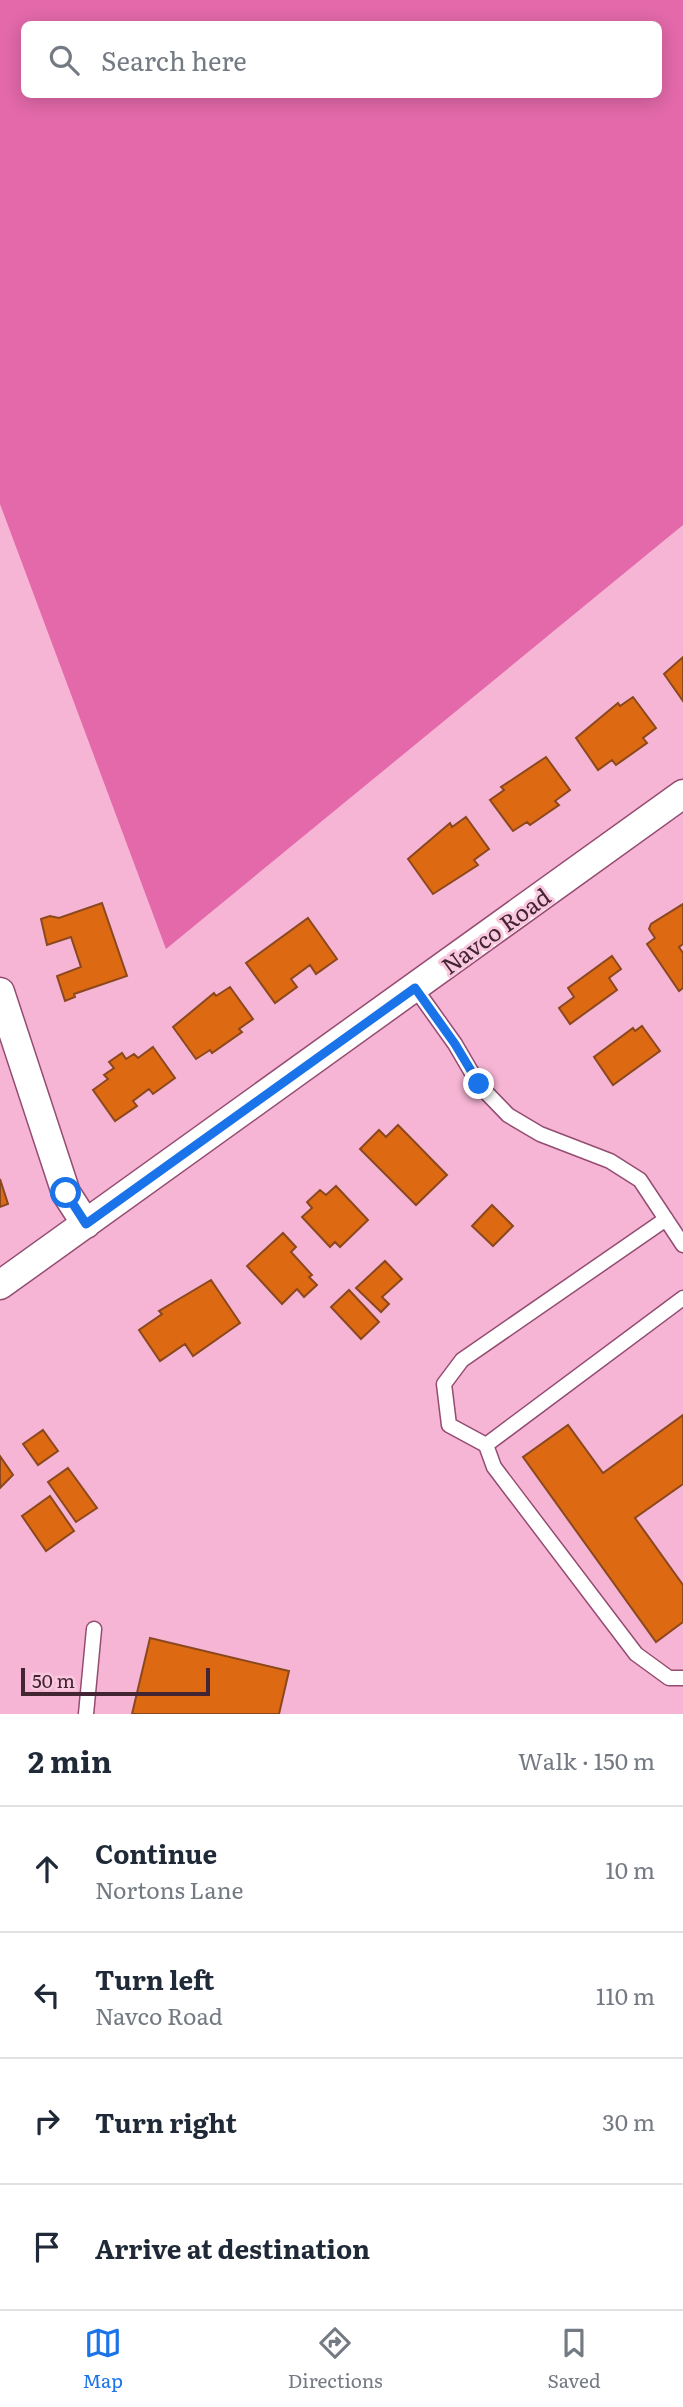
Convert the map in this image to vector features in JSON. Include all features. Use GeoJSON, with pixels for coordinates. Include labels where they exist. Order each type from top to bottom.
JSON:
{"type":"FeatureCollection","features":[{"type":"Feature","properties":{"kind":"street","name":"Navco Road"},"geometry":{"type":"LineString","coordinates":[[0,1285],[683,794]]}},
{"type":"Feature","properties":{"kind":"street"},"geometry":{"type":"LineString","coordinates":[[0,992],[66,1193],[86,1224]]}},
{"type":"Feature","properties":{"kind":"lane"},"geometry":{"type":"LineString","coordinates":[[415,988],[455,1044],[479,1084],[508,1115],[540,1134],[610,1161],[640,1180],[683,1245]]}},
{"type":"Feature","properties":{"kind":"lane"},"geometry":{"type":"LineString","coordinates":[[666,1219],[462,1360],[444,1384],[449,1425],[486,1445],[494,1466],[636,1654],[669,1678],[683,1678]]}},
{"type":"Feature","properties":{"kind":"lane"},"geometry":{"type":"LineString","coordinates":[[486,1445],[683,1298]]}},
{"type":"Feature","properties":{"kind":"lane"},"geometry":{"type":"LineString","coordinates":[[86,1714],[94,1629]]}},
{"type":"Feature","properties":{"kind":"shaded area"},"geometry":{"type":"Polygon","coordinates":[[[0,0],[683,0],[683,525],[166,949],[0,504],[0,0]]]}},
{"type":"Feature","properties":{"kind":"building"},"geometry":{"type":"Polygon","coordinates":[[[683,657],[683,701],[664,674],[683,657]]]}},
{"type":"Feature","properties":{"kind":"building"},"geometry":{"type":"Polygon","coordinates":[[[633,697],[656,728],[643,738],[647,743],[616,765],[612,760],[598,770],[576,738],[618,703],[620,706],[633,697]]]}},
{"type":"Feature","properties":{"kind":"building"},"geometry":{"type":"Polygon","coordinates":[[[546,757],[570,790],[555,801],[559,805],[530,825],[527,822],[513,831],[490,800],[504,790],[501,787],[546,757]]]}},
{"type":"Feature","properties":{"kind":"building"},"geometry":{"type":"Polygon","coordinates":[[[466,817],[489,849],[474,860],[478,865],[433,894],[408,859],[450,823],[452,827],[466,817]]]}},
{"type":"Feature","properties":{"kind":"building"},"geometry":{"type":"Polygon","coordinates":[[[102,903],[127,976],[74,994],[75,997],[65,1001],[57,976],[81,967],[71,937],[47,945],[41,919],[50,916],[59,918],[102,903]]]}},
{"type":"Feature","properties":{"kind":"building"},"geometry":{"type":"Polygon","coordinates":[[[683,904],[683,944],[679,947],[683,953],[683,988],[679,991],[647,944],[655,938],[649,929],[651,924],[683,904]]]}},
{"type":"Feature","properties":{"kind":"building"},"geometry":{"type":"Polygon","coordinates":[[[308,918],[337,959],[316,974],[310,965],[291,979],[297,987],[275,1003],[246,963],[308,918]]]}},
{"type":"Feature","properties":{"kind":"building"},"geometry":{"type":"Polygon","coordinates":[[[612,956],[621,969],[609,978],[617,990],[570,1024],[559,1008],[574,997],[568,988],[612,956]]]}},
{"type":"Feature","properties":{"kind":"building"},"geometry":{"type":"Polygon","coordinates":[[[230,987],[253,1019],[239,1029],[242,1032],[212,1053],[210,1050],[196,1059],[173,1027],[214,993],[216,996],[230,987]]]}},
{"type":"Feature","properties":{"kind":"building"},"geometry":{"type":"Polygon","coordinates":[[[642,1026],[660,1051],[613,1085],[594,1057],[633,1028],[635,1031],[642,1026]]]}},
{"type":"Feature","properties":{"kind":"building"},"geometry":{"type":"Polygon","coordinates":[[[153,1047],[175,1078],[153,1094],[149,1089],[133,1101],[137,1106],[115,1121],[93,1090],[108,1079],[104,1075],[114,1068],[109,1062],[122,1053],[126,1059],[134,1054],[138,1058],[153,1047]]]}},
{"type":"Feature","properties":{"kind":"building"},"geometry":{"type":"Polygon","coordinates":[[[398,1125],[447,1175],[416,1205],[360,1149],[379,1130],[386,1137],[398,1125]]]}},
{"type":"Feature","properties":{"kind":"building"},"geometry":{"type":"Polygon","coordinates":[[[0,1179],[8,1204],[0,1207],[0,1179]]]}},
{"type":"Feature","properties":{"kind":"building"},"geometry":{"type":"Polygon","coordinates":[[[336,1186],[368,1220],[340,1247],[335,1242],[330,1247],[302,1217],[312,1208],[307,1202],[320,1190],[326,1195],[336,1186]]]}},
{"type":"Feature","properties":{"kind":"building"},"geometry":{"type":"Polygon","coordinates":[[[492,1205],[513,1226],[493,1246],[472,1226],[492,1205]]]}},
{"type":"Feature","properties":{"kind":"building"},"geometry":{"type":"Polygon","coordinates":[[[283,1233],[296,1247],[291,1252],[312,1275],[309,1277],[317,1285],[304,1297],[297,1289],[282,1304],[247,1266],[283,1233]]]}},
{"type":"Feature","properties":{"kind":"building"},"geometry":{"type":"Polygon","coordinates":[[[385,1261],[402,1279],[382,1297],[389,1304],[381,1312],[356,1288],[385,1261]]]}},
{"type":"Feature","properties":{"kind":"building"},"geometry":{"type":"Polygon","coordinates":[[[211,1280],[240,1323],[193,1356],[185,1344],[160,1361],[139,1330],[162,1314],[159,1311],[211,1280]]]}},
{"type":"Feature","properties":{"kind":"building"},"geometry":{"type":"Polygon","coordinates":[[[349,1290],[379,1322],[361,1339],[331,1307],[349,1290]]]}},
{"type":"Feature","properties":{"kind":"building"},"geometry":{"type":"Polygon","coordinates":[[[683,1415],[683,1484],[635,1518],[683,1585],[683,1622],[656,1642],[523,1457],[568,1425],[603,1473],[683,1415]]]}},
{"type":"Feature","properties":{"kind":"building"},"geometry":{"type":"Polygon","coordinates":[[[43,1430],[58,1451],[38,1465],[23,1444],[43,1430]]]}},
{"type":"Feature","properties":{"kind":"building"},"geometry":{"type":"Polygon","coordinates":[[[0,1456],[13,1475],[0,1488],[0,1456]]]}},
{"type":"Feature","properties":{"kind":"building"},"geometry":{"type":"Polygon","coordinates":[[[68,1468],[97,1508],[76,1522],[48,1482],[68,1468]]]}},
{"type":"Feature","properties":{"kind":"building"},"geometry":{"type":"Polygon","coordinates":[[[50,1496],[74,1531],[46,1551],[22,1516],[50,1496]]]}},
{"type":"Feature","properties":{"kind":"building"},"geometry":{"type":"Polygon","coordinates":[[[150,1638],[289,1671],[279,1714],[132,1714],[150,1638]]]}},
{"type":"Feature","properties":{"kind":"route"},"geometry":{"type":"LineString","coordinates":[[66,1193],[86,1224],[415,988],[455,1044],[479,1084]]}}]}
